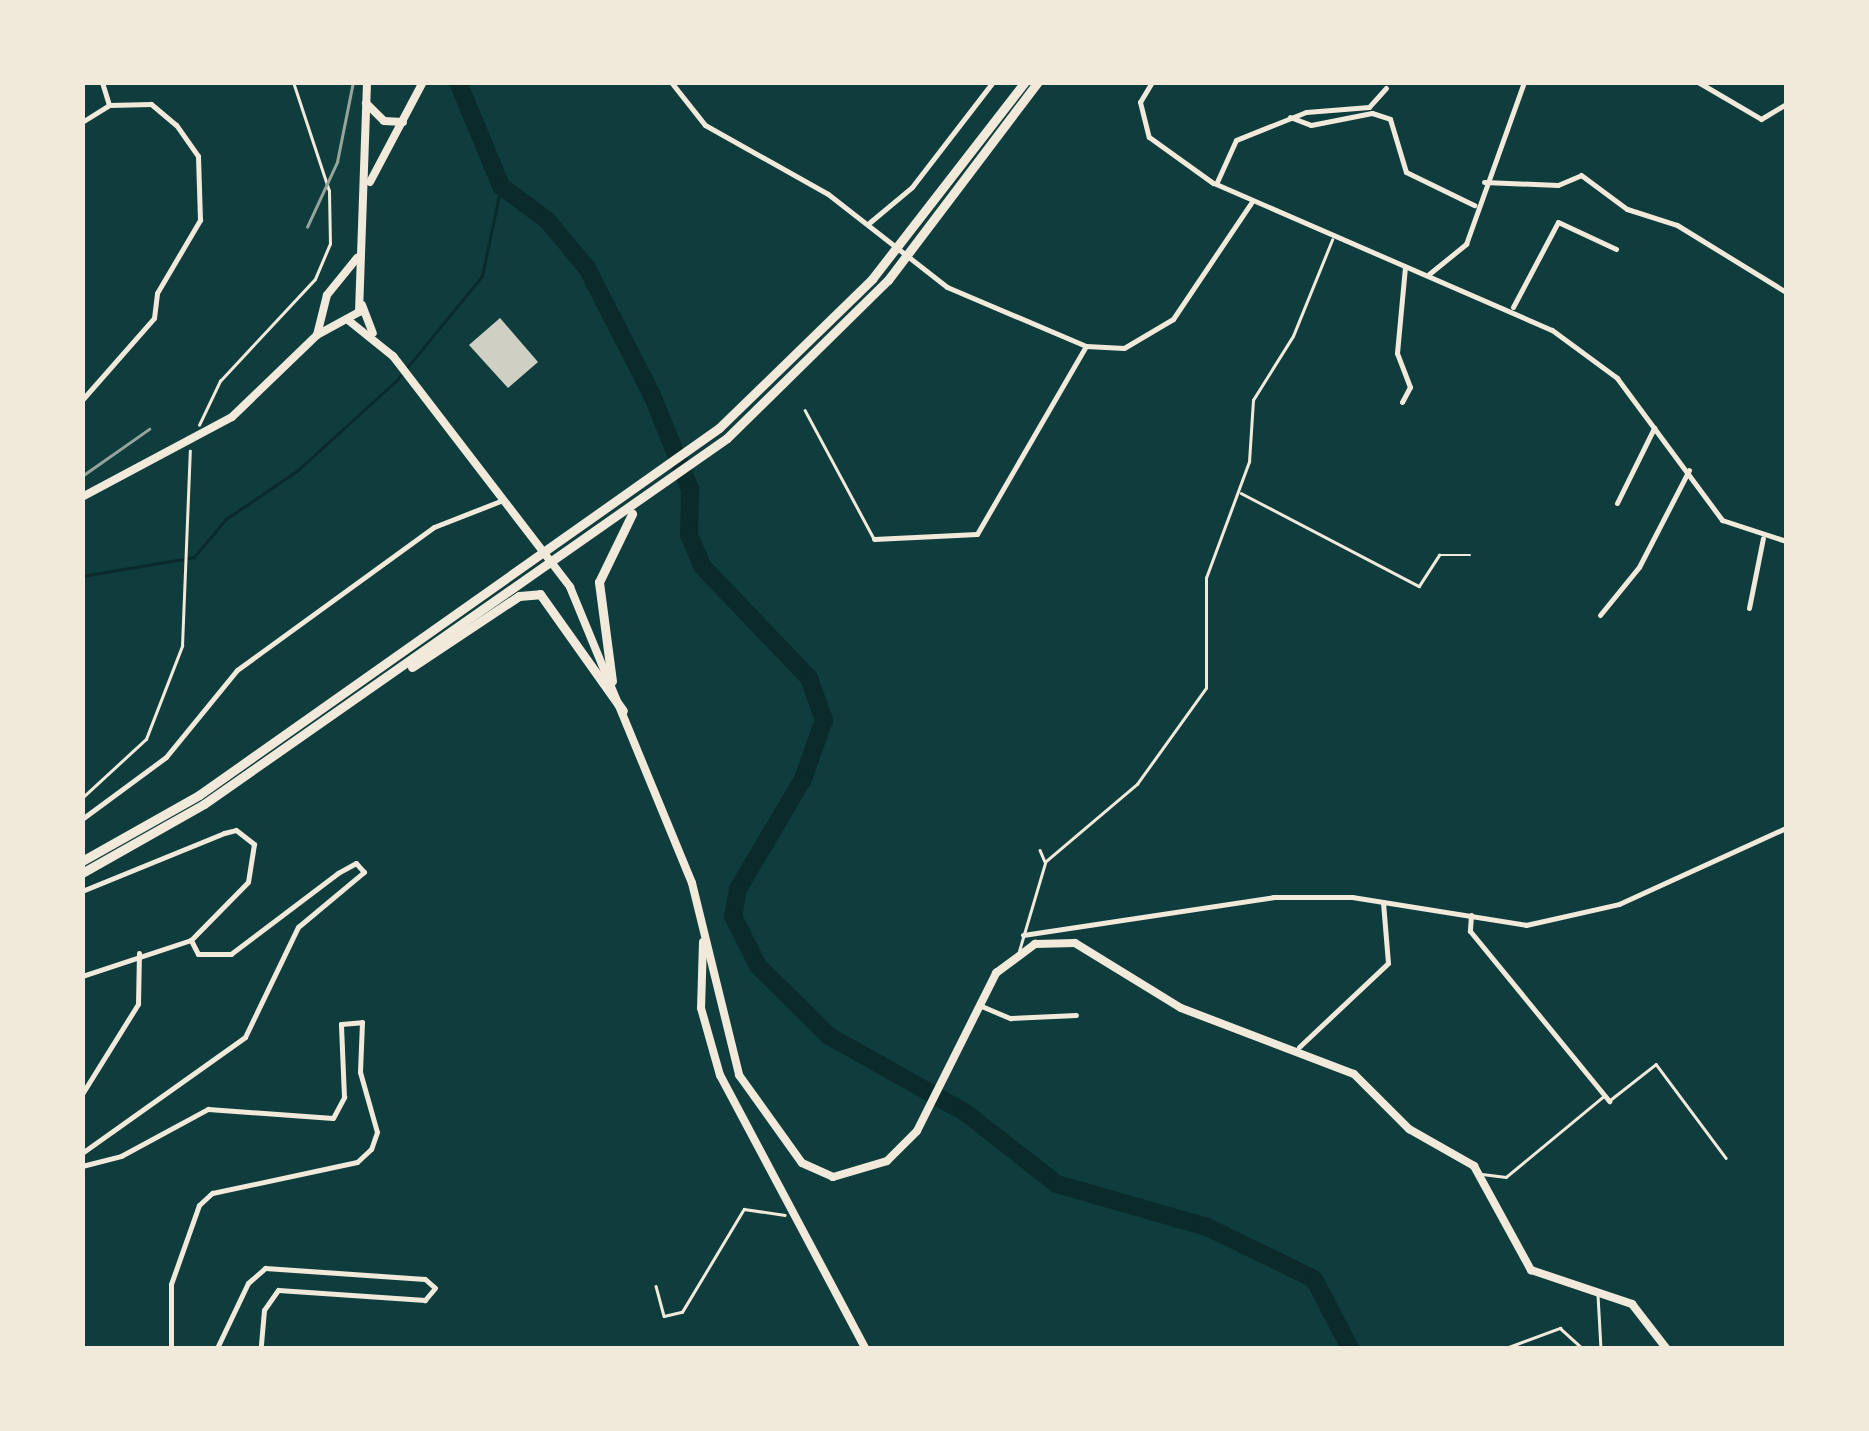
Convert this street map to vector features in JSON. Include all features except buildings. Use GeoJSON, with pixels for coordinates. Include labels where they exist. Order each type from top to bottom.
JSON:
{"type":"FeatureCollection","features":[{"type":"Feature","properties":{"kind":"highway"},"geometry":{"type":"LineString","coordinates":[[82,862],[199,796],[719,428],[880,269],[1026,82]]}},
{"type":"Feature","properties":{"kind":"highway"},"geometry":{"type":"LineString","coordinates":[[82,873],[204,804],[573,550],[727,438],[888,280],[1038,82]]}},
{"type":"Feature","properties":{"kind":"highway"},"geometry":{"type":"LineString","coordinates":[[612,681],[599,582],[618,532],[647,497]]}},
{"type":"Feature","properties":{"kind":"highway"},"geometry":{"type":"LineString","coordinates":[[382,682],[520,596],[540,594],[623,711]]}},
{"type":"Feature","properties":{"kind":"main road"},"geometry":{"type":"LineString","coordinates":[[368,186],[423,82]]}},
{"type":"Feature","properties":{"kind":"main road"},"geometry":{"type":"LineString","coordinates":[[368,83],[368,186],[360,294],[373,333],[562,571],[612,681],[692,883],[703,942],[740,1075],[802,1164],[833,1178],[862,1174],[916,1131],[977,1004],[1018,952],[1051,940],[1076,944],[1182,1008],[1299,1047],[1354,1074],[1410,1128],[1481,1174],[1518,1258],[1546,1280],[1639,1308],[1666,1348]]}},
{"type":"Feature","properties":{"kind":"main road"},"geometry":{"type":"LineString","coordinates":[[366,103],[384,121],[404,122]]}},
{"type":"Feature","properties":{"kind":"main road"},"geometry":{"type":"LineString","coordinates":[[317,335],[326,305],[360,254]]}},
{"type":"Feature","properties":{"kind":"main road"},"geometry":{"type":"LineString","coordinates":[[338,285],[360,294]]}},
{"type":"Feature","properties":{"kind":"main road"},"geometry":{"type":"LineString","coordinates":[[326,305],[344,320],[373,333]]}},
{"type":"Feature","properties":{"kind":"main road"},"geometry":{"type":"LineString","coordinates":[[82,496],[232,417],[317,335],[362,305]]}},
{"type":"Feature","properties":{"kind":"main road"},"geometry":{"type":"LineString","coordinates":[[703,942],[708,1044],[791,1218],[865,1348]]}},
{"type":"Feature","properties":{"kind":"street"},"geometry":{"type":"LineString","coordinates":[[102,82],[109,105]]}},
{"type":"Feature","properties":{"kind":"street"},"geometry":{"type":"LineString","coordinates":[[671,82],[705,125],[869,224],[947,287],[1086,346],[1124,348],[1172,320],[1251,203]]}},
{"type":"Feature","properties":{"kind":"street"},"geometry":{"type":"LineString","coordinates":[[869,224],[912,187],[993,82]]}},
{"type":"Feature","properties":{"kind":"street"},"geometry":{"type":"LineString","coordinates":[[1152,82],[1140,102],[1154,145],[1251,203],[1332,240],[1514,306],[1604,364],[1688,470],[1722,520],[1763,538],[1786,540]]}},
{"type":"Feature","properties":{"kind":"street"},"geometry":{"type":"LineString","coordinates":[[1430,274],[1466,244],[1474,206],[1524,82]]}},
{"type":"Feature","properties":{"kind":"street"},"geometry":{"type":"LineString","coordinates":[[1698,82],[1761,119],[1786,104]]}},
{"type":"Feature","properties":{"kind":"street"},"geometry":{"type":"LineString","coordinates":[[1216,184],[1236,140],[1290,117],[1369,107],[1386,88]]}},
{"type":"Feature","properties":{"kind":"street"},"geometry":{"type":"LineString","coordinates":[[82,122],[109,105],[158,107],[198,156],[200,220],[167,276],[143,335],[82,400]]}},
{"type":"Feature","properties":{"kind":"street"},"geometry":{"type":"LineString","coordinates":[[1290,117],[1310,125],[1372,113],[1390,119],[1406,172],[1474,206]]}},
{"type":"Feature","properties":{"kind":"street"},"geometry":{"type":"LineString","coordinates":[[1484,182],[1558,185],[1581,175],[1627,210],[1676,226],[1786,292]]}},
{"type":"Feature","properties":{"kind":"street"},"geometry":{"type":"LineString","coordinates":[[1514,306],[1558,222],[1616,249]]}},
{"type":"Feature","properties":{"kind":"street"},"geometry":{"type":"LineString","coordinates":[[1402,402],[1410,387],[1397,353],[1405,266]]}},
{"type":"Feature","properties":{"kind":"street"},"geometry":{"type":"LineString","coordinates":[[874,538],[976,534],[1086,346]]}},
{"type":"Feature","properties":{"kind":"street"},"geometry":{"type":"LineString","coordinates":[[1617,503],[1654,428]]}},
{"type":"Feature","properties":{"kind":"street"},"geometry":{"type":"LineString","coordinates":[[1600,615],[1639,567],[1688,470]]}},
{"type":"Feature","properties":{"kind":"street"},"geometry":{"type":"LineString","coordinates":[[82,818],[166,757],[237,670],[434,527],[506,499]]}},
{"type":"Feature","properties":{"kind":"street"},"geometry":{"type":"LineString","coordinates":[[1750,608],[1763,538]]}},
{"type":"Feature","properties":{"kind":"street"},"geometry":{"type":"LineString","coordinates":[[1023,936],[1273,897],[1383,902],[1526,926],[1619,904],[1786,828]]}},
{"type":"Feature","properties":{"kind":"street"},"geometry":{"type":"LineString","coordinates":[[82,891],[236,830],[254,844],[248,882],[192,940],[139,953],[82,976]]}},
{"type":"Feature","properties":{"kind":"street"},"geometry":{"type":"LineString","coordinates":[[82,1153],[244,1037],[298,927],[364,872],[356,864],[338,873],[231,954],[198,954],[192,940]]}},
{"type":"Feature","properties":{"kind":"street"},"geometry":{"type":"LineString","coordinates":[[1299,1047],[1388,963],[1383,902]]}},
{"type":"Feature","properties":{"kind":"street"},"geometry":{"type":"LineString","coordinates":[[1471,916],[1470,931],[1606,1098]]}},
{"type":"Feature","properties":{"kind":"street"},"geometry":{"type":"LineString","coordinates":[[82,1094],[138,1004],[139,953]]}},
{"type":"Feature","properties":{"kind":"street"},"geometry":{"type":"LineString","coordinates":[[977,1004],[1010,1018],[1076,1015]]}},
{"type":"Feature","properties":{"kind":"street"},"geometry":{"type":"LineString","coordinates":[[82,1166],[121,1156],[208,1109],[333,1118],[344,1098],[341,1024],[362,1022],[360,1072],[377,1132],[371,1149],[357,1162],[212,1193],[199,1205],[171,1284],[171,1348]]}},
{"type":"Feature","properties":{"kind":"street"},"geometry":{"type":"LineString","coordinates":[[217,1348],[248,1283],[265,1268],[425,1279],[435,1288],[425,1300],[278,1290],[264,1310],[261,1348]]}},
{"type":"Feature","properties":{"kind":"lane"},"geometry":{"type":"LineString","coordinates":[[1018,952],[1045,862],[1160,760],[1206,688],[1206,578],[1240,492],[1260,378],[1293,336],[1332,240]]}},
{"type":"Feature","properties":{"kind":"lane"},"geometry":{"type":"LineString","coordinates":[[805,410],[874,538]]}},
{"type":"Feature","properties":{"kind":"lane"},"geometry":{"type":"LineString","coordinates":[[1240,492],[1419,586],[1440,555],[1470,556]]}},
{"type":"Feature","properties":{"kind":"lane"},"geometry":{"type":"LineString","coordinates":[[1040,850],[1045,862]]}},
{"type":"Feature","properties":{"kind":"lane"},"geometry":{"type":"LineString","coordinates":[[1481,1174],[1506,1176],[1656,1064],[1726,1158]]}},
{"type":"Feature","properties":{"kind":"lane"},"geometry":{"type":"LineString","coordinates":[[1597,1294],[1600,1348]]}},
{"type":"Feature","properties":{"kind":"lane"},"geometry":{"type":"LineString","coordinates":[[1506,1348],[1560,1328],[1582,1348]]}},
{"type":"Feature","properties":{"kind":"path"},"geometry":{"type":"LineString","coordinates":[[82,798],[120,772],[152,728],[184,619],[183,486],[201,420],[220,381],[315,278],[333,211],[322,165],[293,82]]}},
{"type":"Feature","properties":{"kind":"path"},"geometry":{"type":"LineString","coordinates":[[656,1286],[664,1316],[682,1312],[744,1208],[791,1218]]}},
{"type":"Feature","properties":{"kind":"waterway"},"geometry":{"type":"LineString","coordinates":[[458,82],[501,186],[547,220],[587,268],[652,395],[690,489],[689,535],[702,566],[809,678],[824,720],[803,779],[738,889],[733,916],[758,966],[829,1036],[966,1113],[1057,1184],[1207,1227],[1314,1279],[1350,1348]]}},
{"type":"Feature","properties":{"kind":"waterway"},"geometry":{"type":"LineString","coordinates":[[82,576],[194,557],[226,519],[297,471],[397,380],[482,276],[501,186]]}},
{"type":"Feature","properties":{"kind":"railway"},"geometry":{"type":"LineString","coordinates":[[307,227],[337,162],[353,82]]}},
{"type":"Feature","properties":{"kind":"railway"},"geometry":{"type":"LineString","coordinates":[[82,476],[149,429]]}}]}
